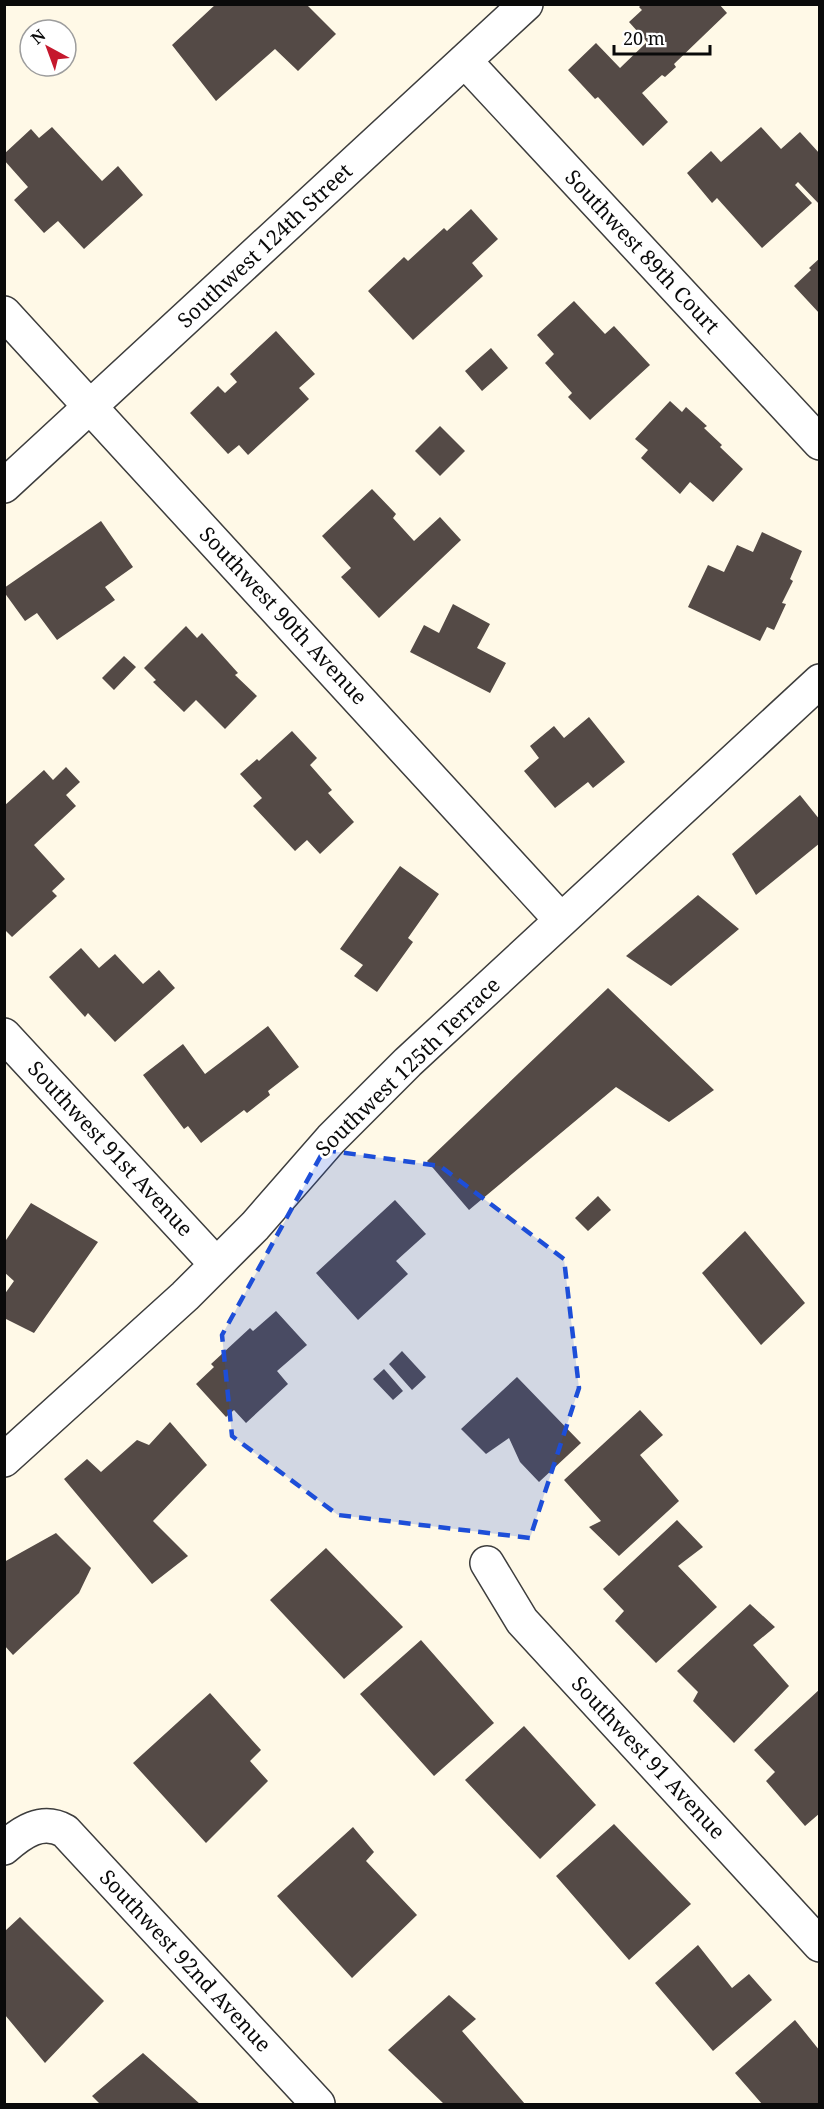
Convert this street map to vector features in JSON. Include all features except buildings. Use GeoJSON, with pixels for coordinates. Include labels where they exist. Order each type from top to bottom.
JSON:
{"type":"FeatureCollection","features":[{"type":"Feature","properties":{"kind":"street","name":"Southwest 124th Street"},"geometry":{"type":"LineString","coordinates":[[4,486],[526,4]]}},
{"type":"Feature","properties":{"kind":"street","name":"Southwest 89th Court"},"geometry":{"type":"LineString","coordinates":[[465,62],[819,443]]}},
{"type":"Feature","properties":{"kind":"street","name":"Southwest 90th Avenue"},"geometry":{"type":"LineString","coordinates":[[4,313],[561,920]]}},
{"type":"Feature","properties":{"kind":"street","name":"Southwest 125th Terrace"},"geometry":{"type":"LineString","coordinates":[[4,1460],[176,1304],[262,1219],[331,1139],[369,1100],[819,681]]}},
{"type":"Feature","properties":{"kind":"street","name":"Southwest 91st Avenue"},"geometry":{"type":"LineString","coordinates":[[4,1035],[216,1264]]}},
{"type":"Feature","properties":{"kind":"street","name":"Southwest 91 Avenue"},"geometry":{"type":"LineString","coordinates":[[487,1563],[522,1621],[819,1945]]}},
{"type":"Feature","properties":{"kind":"street","name":"Southwest 92nd Avenue"},"geometry":{"type":"LineString","coordinates":[[4,1848],[23,1832],[46,1826],[56,1827],[65,1832],[318,2104]]}},
{"type":"Feature","properties":{"kind":"highlighted area"},"geometry":{"type":"Polygon","coordinates":[[[324,1150],[440,1166],[564,1259],[579,1388],[530,1538],[338,1515],[232,1436],[222,1335],[324,1150]]]}}]}
